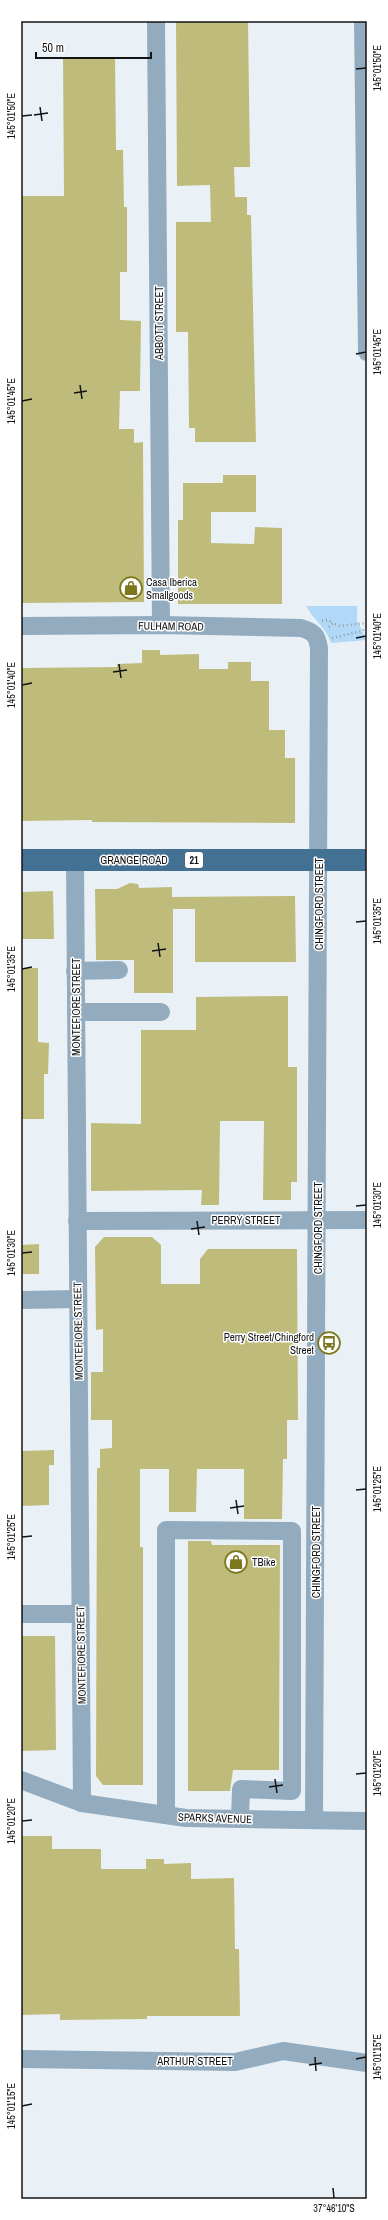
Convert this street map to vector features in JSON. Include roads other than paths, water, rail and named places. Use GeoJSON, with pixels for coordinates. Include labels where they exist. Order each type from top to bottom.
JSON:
{"type":"FeatureCollection","features":[{"type":"Feature","properties":{"kind":"main road","name":"GRANGE ROAD"},"geometry":{"type":"LineString","coordinates":[[21,860],[367,860]]}},
{"type":"Feature","properties":{"kind":"street","name":"ABBOTT STREET"},"geometry":{"type":"LineString","coordinates":[[156,21],[161,625]]}},
{"type":"Feature","properties":{"kind":"street"},"geometry":{"type":"LineString","coordinates":[[363,21],[367,352]]}},
{"type":"Feature","properties":{"kind":"street","name":"FULHAM ROAD"},"geometry":{"type":"LineString","coordinates":[[21,626],[161,625],[301,628],[312,631],[318,637]]}},
{"type":"Feature","properties":{"kind":"street","name":"CHINGFORD STREET"},"geometry":{"type":"LineString","coordinates":[[314,1819],[320,648],[318,637]]}},
{"type":"Feature","properties":{"kind":"street","name":"MONTEFIORE STREET"},"geometry":{"type":"LineString","coordinates":[[75,860],[82,1803]]}},
{"type":"Feature","properties":{"kind":"street"},"geometry":{"type":"LineString","coordinates":[[75,971],[119,970]]}},
{"type":"Feature","properties":{"kind":"street"},"geometry":{"type":"LineString","coordinates":[[76,1012],[161,1012]]}},
{"type":"Feature","properties":{"kind":"street","name":"PERRY STREET"},"geometry":{"type":"LineString","coordinates":[[77,1221],[367,1220]]}},
{"type":"Feature","properties":{"kind":"street"},"geometry":{"type":"LineString","coordinates":[[21,1300],[78,1299]]}},
{"type":"Feature","properties":{"kind":"street"},"geometry":{"type":"LineString","coordinates":[[166,1815],[166,1530],[292,1531],[292,1791],[241,1790],[240,1819]]}},
{"type":"Feature","properties":{"kind":"street"},"geometry":{"type":"LineString","coordinates":[[21,1614],[80,1614]]}},
{"type":"Feature","properties":{"kind":"street","name":"SPARKS AVENUE"},"geometry":{"type":"LineString","coordinates":[[21,1780],[82,1803],[186,1818],[367,1821]]}},
{"type":"Feature","properties":{"kind":"street","name":"ARTHUR STREET"},"geometry":{"type":"LineString","coordinates":[[21,2059],[235,2062],[282,2051],[367,2063]]}},
{"type":"Feature","properties":{"kind":"place","name":"Casa Iberica Smallgoods"},"geometry":{"type":"Point","coordinates":[131,588]}},
{"type":"Feature","properties":{"kind":"place","name":"Perry Street/Chingford Street"},"geometry":{"type":"Point","coordinates":[329,1343]}},
{"type":"Feature","properties":{"kind":"place","name":"TBike"},"geometry":{"type":"Point","coordinates":[236,1562]}}]}
